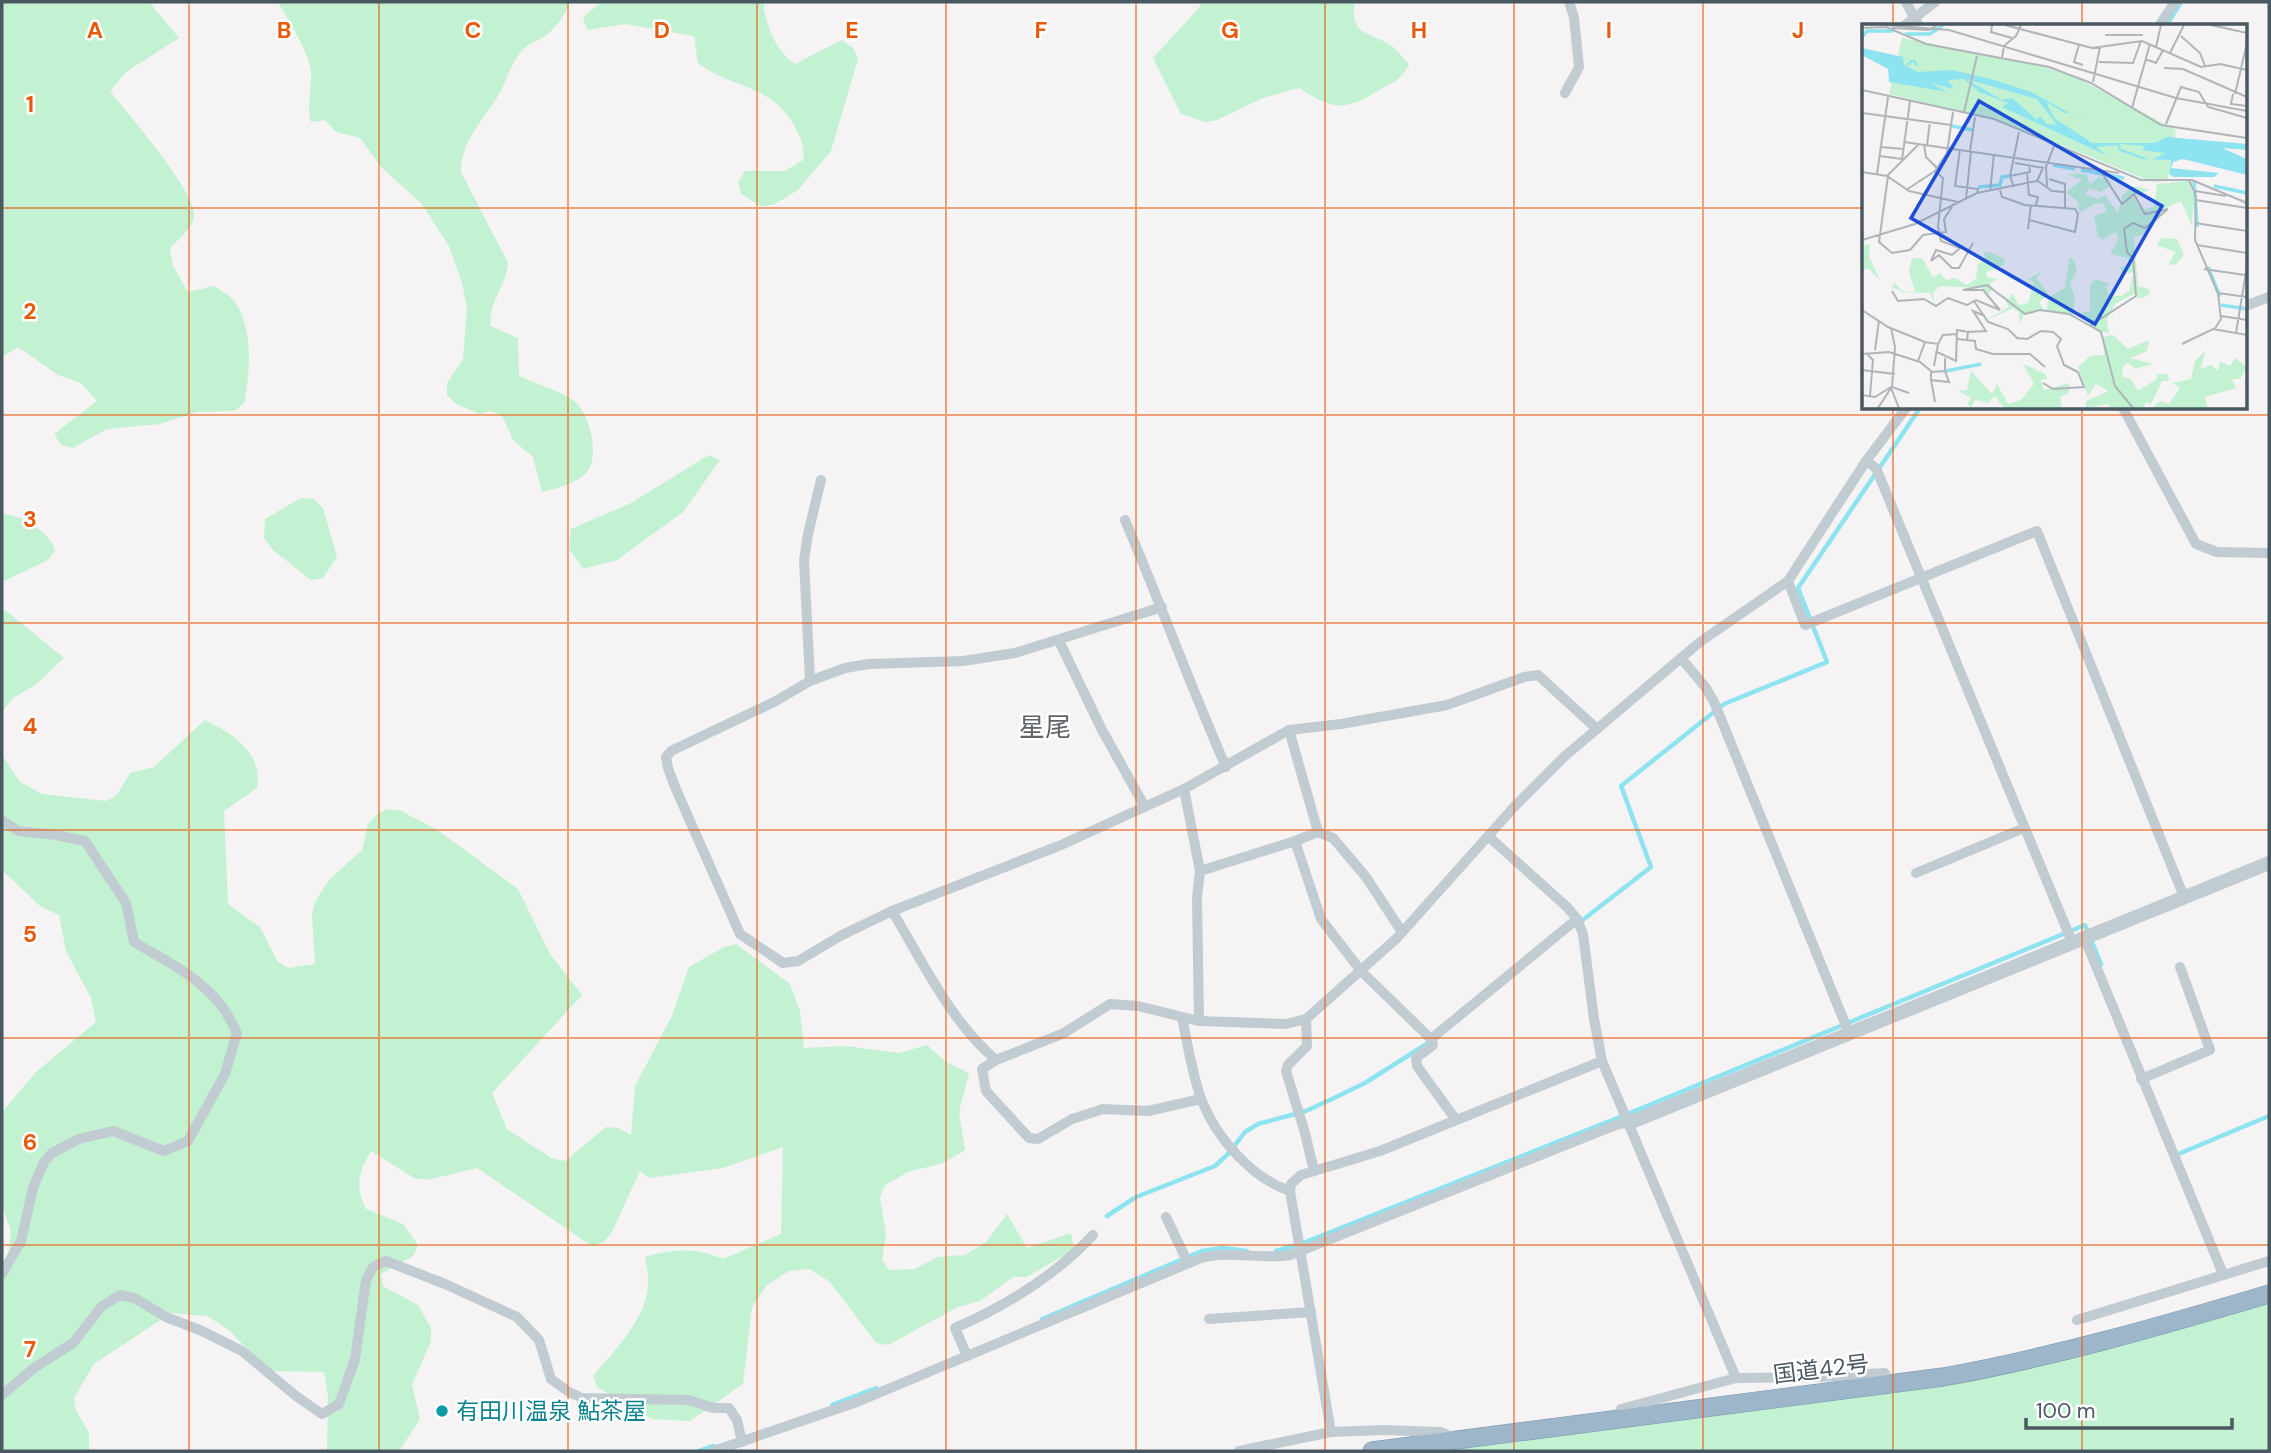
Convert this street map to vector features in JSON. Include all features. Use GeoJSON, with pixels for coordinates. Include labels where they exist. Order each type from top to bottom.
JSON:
{"type":"FeatureCollection","features":[{"type":"Feature","properties":{"kind":"highway","name":"国道42号"},"geometry":{"type":"LineString","coordinates":[[1372,1451],[1891,1385],[2032,1359],[2269,1294]]}},
{"type":"Feature","properties":{"kind":"street"},"geometry":{"type":"LineString","coordinates":[[1565,93],[1579,67],[1574,18],[1569,2]]}},
{"type":"Feature","properties":{"kind":"street"},"geometry":{"type":"LineString","coordinates":[[1906,2],[1916,23],[1935,2]]}},
{"type":"Feature","properties":{"kind":"street"},"geometry":{"type":"LineString","coordinates":[[2160,24],[2175,2]]}},
{"type":"Feature","properties":{"kind":"street"},"geometry":{"type":"LineString","coordinates":[[2246,306],[2269,297]]}},
{"type":"Feature","properties":{"kind":"street"},"geometry":{"type":"LineString","coordinates":[[1201,1099],[1148,1111],[1103,1109],[1087,1112],[1038,1139],[1029,1138],[991,1098],[984,1085],[982,1069],[996,1060],[1064,1033],[1110,1004],[1138,1006],[1199,1021],[1286,1024],[1306,1019],[1402,932],[1538,782],[1681,658],[1788,581],[1866,461],[1904,410]]}},
{"type":"Feature","properties":{"kind":"street"},"geometry":{"type":"LineString","coordinates":[[2124,410],[2196,544],[2217,552],[2269,553]]}},
{"type":"Feature","properties":{"kind":"street"},"geometry":{"type":"LineString","coordinates":[[1866,461],[1876,468],[2024,828],[2141,1079],[2223,1274]]}},
{"type":"Feature","properties":{"kind":"street"},"geometry":{"type":"LineString","coordinates":[[810,681],[804,560],[821,480]]}},
{"type":"Feature","properties":{"kind":"street"},"geometry":{"type":"LineString","coordinates":[[1125,520],[1163,607],[1200,707],[1226,767]]}},
{"type":"Feature","properties":{"kind":"street"},"geometry":{"type":"LineString","coordinates":[[1788,581],[1805,625],[2037,531],[2184,897]]}},
{"type":"Feature","properties":{"kind":"street"},"geometry":{"type":"LineString","coordinates":[[1163,607],[1059,641],[990,658],[857,666],[827,674],[671,751],[666,757],[668,768],[740,934],[783,963],[798,961],[842,935],[892,911],[1061,845],[1184,789],[1289,730],[1341,724],[1447,705],[1524,677],[1538,675],[1597,729]]}},
{"type":"Feature","properties":{"kind":"street"},"geometry":{"type":"LineString","coordinates":[[1059,641],[1102,730],[1145,807]]}},
{"type":"Feature","properties":{"kind":"street"},"geometry":{"type":"LineString","coordinates":[[1681,658],[1714,702],[1849,1033]]}},
{"type":"Feature","properties":{"kind":"street"},"geometry":{"type":"LineString","coordinates":[[1289,730],[1318,832]]}},
{"type":"Feature","properties":{"kind":"street"},"geometry":{"type":"LineString","coordinates":[[1184,789],[1200,871],[1196,897],[1199,1021]]}},
{"type":"Feature","properties":{"kind":"street"},"geometry":{"type":"LineString","coordinates":[[2,820],[18,831],[85,841],[126,903],[134,942],[183,970],[202,985],[221,1005],[237,1033],[225,1074],[188,1141],[164,1150],[113,1131],[79,1139],[52,1153],[44,1162],[33,1188],[21,1241],[2,1274]]}},
{"type":"Feature","properties":{"kind":"street"},"geometry":{"type":"LineString","coordinates":[[1916,873],[2024,828]]}},
{"type":"Feature","properties":{"kind":"street"},"geometry":{"type":"LineString","coordinates":[[1200,871],[1318,832],[1333,838],[1366,877],[1402,932]]}},
{"type":"Feature","properties":{"kind":"street"},"geometry":{"type":"LineString","coordinates":[[1488,836],[1577,919],[1583,934],[1602,1060],[1735,1378]]}},
{"type":"Feature","properties":{"kind":"street"},"geometry":{"type":"LineString","coordinates":[[1295,841],[1321,919],[1361,971],[1431,1039],[1433,1045],[1416,1058],[1415,1062],[1456,1120]]}},
{"type":"Feature","properties":{"kind":"street"},"geometry":{"type":"LineString","coordinates":[[714,1451],[857,1402],[1188,1263],[1224,1254],[1267,1258],[1300,1251],[1618,1124],[1629,1123],[2269,863]]}},
{"type":"Feature","properties":{"kind":"street"},"geometry":{"type":"LineString","coordinates":[[892,911],[958,1019],[978,1044],[996,1060]]}},
{"type":"Feature","properties":{"kind":"street"},"geometry":{"type":"LineString","coordinates":[[1431,1039],[1577,919]]}},
{"type":"Feature","properties":{"kind":"street"},"geometry":{"type":"LineString","coordinates":[[2141,1079],[2210,1050],[2180,967]]}},
{"type":"Feature","properties":{"kind":"street"},"geometry":{"type":"LineString","coordinates":[[1182,1018],[1201,1099],[1218,1131],[1258,1174],[1290,1191]]}},
{"type":"Feature","properties":{"kind":"street"},"geometry":{"type":"LineString","coordinates":[[1306,1019],[1307,1046],[1288,1065],[1286,1071],[1306,1132],[1314,1171]]}},
{"type":"Feature","properties":{"kind":"street"},"geometry":{"type":"LineString","coordinates":[[1331,1432],[1290,1191],[1292,1184],[1296,1179],[1314,1171],[1380,1151],[1602,1060]]}},
{"type":"Feature","properties":{"kind":"street"},"geometry":{"type":"LineString","coordinates":[[1166,1217],[1188,1263]]}},
{"type":"Feature","properties":{"kind":"street"},"geometry":{"type":"LineString","coordinates":[[967,1356],[955,1328],[1028,1288],[1073,1254],[1093,1234]]}},
{"type":"Feature","properties":{"kind":"street"},"geometry":{"type":"LineString","coordinates":[[2,1395],[34,1368],[73,1343],[101,1307],[120,1295],[134,1298],[166,1317],[202,1331],[242,1352],[296,1396],[323,1414],[339,1404],[355,1359],[366,1280],[373,1267],[386,1261],[517,1317],[539,1339],[551,1379],[569,1392],[582,1398],[599,1400],[689,1399],[713,1408],[729,1408],[737,1420],[742,1442]]}},
{"type":"Feature","properties":{"kind":"street"},"geometry":{"type":"LineString","coordinates":[[2077,1320],[2269,1261]]}},
{"type":"Feature","properties":{"kind":"street"},"geometry":{"type":"LineString","coordinates":[[1209,1319],[1311,1312]]}},
{"type":"Feature","properties":{"kind":"street"},"geometry":{"type":"LineString","coordinates":[[1616,1420],[1621,1409],[1634,1404],[1735,1378],[1885,1373],[1891,1385]]}},
{"type":"Feature","properties":{"kind":"street"},"geometry":{"type":"LineString","coordinates":[[1239,1451],[1331,1432],[1441,1432],[1459,1440]]}},
{"type":"Feature","properties":{"kind":"green space"},"geometry":{"type":"Polygon","coordinates":[[[2,2],[149,2],[179,38],[126,72],[110,91],[174,173],[192,207],[192,222],[170,248],[173,266],[188,292],[214,286],[233,300],[241,313],[248,339],[249,365],[244,403],[234,411],[197,412],[160,424],[107,429],[73,448],[61,445],[54,434],[97,401],[81,383],[58,375],[18,347],[2,357],[2,2]]]}},
{"type":"Feature","properties":{"kind":"green space"},"geometry":{"type":"Polygon","coordinates":[[[278,2],[570,2],[553,29],[527,46],[514,61],[499,94],[469,140],[461,172],[508,263],[492,309],[491,326],[518,338],[519,376],[574,401],[589,425],[593,456],[587,472],[577,480],[542,492],[533,457],[513,440],[503,417],[491,411],[480,414],[456,404],[447,395],[447,383],[463,359],[467,307],[449,246],[421,203],[382,168],[360,138],[336,132],[325,120],[311,122],[310,65],[303,46],[278,2]]]}},
{"type":"Feature","properties":{"kind":"green space"},"geometry":{"type":"Polygon","coordinates":[[[602,2],[763,2],[773,36],[782,52],[795,64],[842,40],[853,48],[858,59],[831,151],[798,190],[775,204],[762,207],[741,194],[738,182],[745,171],[785,171],[803,160],[801,141],[787,115],[765,96],[698,63],[694,36],[625,24],[587,30],[583,17],[602,2]]]}},
{"type":"Feature","properties":{"kind":"green space"},"geometry":{"type":"Polygon","coordinates":[[[1202,2],[1355,2],[1355,20],[1358,26],[1367,34],[1392,46],[1409,64],[1394,82],[1348,104],[1331,104],[1299,88],[1263,98],[1217,120],[1205,122],[1181,114],[1153,58],[1202,2]]]}},
{"type":"Feature","properties":{"kind":"green space"},"geometry":{"type":"Polygon","coordinates":[[[709,455],[720,460],[683,512],[617,560],[583,569],[569,549],[571,529],[631,503],[709,455]]]}},
{"type":"Feature","properties":{"kind":"green space"},"geometry":{"type":"Polygon","coordinates":[[[301,498],[314,499],[323,508],[337,557],[323,578],[311,580],[273,550],[264,538],[265,519],[301,498]]]}},
{"type":"Feature","properties":{"kind":"green space"},"geometry":{"type":"Polygon","coordinates":[[[2,514],[18,517],[34,525],[41,530],[55,550],[48,560],[2,582],[2,514]]]}},
{"type":"Feature","properties":{"kind":"green space"},"geometry":{"type":"Polygon","coordinates":[[[5,610],[64,658],[35,685],[13,698],[2,712],[2,612],[5,610]]]}},
{"type":"Feature","properties":{"kind":"green space"},"geometry":{"type":"Polygon","coordinates":[[[205,720],[226,731],[244,746],[251,754],[258,775],[257,788],[224,811],[228,904],[260,927],[277,961],[288,968],[315,964],[312,913],[316,900],[329,880],[362,850],[368,824],[377,814],[388,809],[401,811],[436,829],[518,889],[550,954],[582,995],[492,1093],[507,1129],[551,1158],[565,1161],[606,1127],[619,1128],[631,1135],[635,1086],[672,1016],[689,967],[724,947],[736,944],[790,984],[800,1011],[804,1048],[846,1046],[899,1053],[927,1045],[946,1062],[969,1073],[959,1112],[965,1150],[943,1163],[908,1172],[885,1185],[880,1197],[886,1235],[882,1260],[889,1270],[915,1269],[937,1257],[965,1255],[987,1241],[1007,1214],[1027,1248],[1071,1233],[1074,1249],[1027,1277],[1013,1277],[980,1301],[958,1307],[888,1345],[876,1343],[830,1282],[810,1269],[789,1271],[767,1285],[752,1307],[743,1384],[690,1421],[652,1419],[597,1387],[593,1376],[630,1332],[643,1306],[648,1279],[645,1257],[684,1250],[704,1252],[723,1259],[781,1234],[783,1147],[723,1168],[649,1178],[640,1171],[612,1232],[604,1242],[592,1246],[477,1168],[427,1180],[414,1178],[371,1151],[363,1166],[359,1185],[366,1209],[403,1224],[418,1245],[413,1256],[381,1274],[383,1286],[418,1305],[431,1328],[431,1341],[412,1385],[420,1419],[399,1451],[327,1451],[328,1397],[324,1372],[268,1371],[229,1330],[207,1316],[171,1313],[94,1364],[74,1398],[76,1410],[89,1433],[89,1451],[2,1451],[2,1283],[11,1231],[2,1205],[2,1112],[36,1072],[96,1022],[91,998],[66,951],[59,915],[40,906],[2,870],[2,755],[20,782],[42,794],[106,801],[117,795],[130,773],[154,767],[205,720]]]}},
{"type":"Feature","properties":{"kind":"green space"},"geometry":{"type":"Polygon","coordinates":[[[2269,1301],[2269,1451],[1423,1451],[1939,1382],[2269,1301]]]}},
{"type":"Feature","properties":{"kind":"waterway"},"geometry":{"type":"LineString","coordinates":[[2167,24],[2181,2]]}},
{"type":"Feature","properties":{"kind":"waterway"},"geometry":{"type":"LineString","coordinates":[[1580,922],[1651,867],[1621,786],[1724,704],[1827,662],[1798,588],[1919,410]]}},
{"type":"Feature","properties":{"kind":"waterway"},"geometry":{"type":"LineString","coordinates":[[1276,1251],[1303,1243],[1630,1113],[2085,925],[2101,964]]}},
{"type":"Feature","properties":{"kind":"waterway"},"geometry":{"type":"LineString","coordinates":[[1107,1216],[1136,1197],[1215,1166],[1245,1132],[1258,1124],[1306,1111],[1332,1099],[1365,1083],[1428,1043]]}},
{"type":"Feature","properties":{"kind":"waterway"},"geometry":{"type":"LineString","coordinates":[[2176,1155],[2269,1116]]}},
{"type":"Feature","properties":{"kind":"waterway"},"geometry":{"type":"LineString","coordinates":[[1042,1319],[1202,1251],[1223,1248],[1247,1251]]}},
{"type":"Feature","properties":{"kind":"waterway"},"geometry":{"type":"LineString","coordinates":[[832,1405],[876,1388]]}},
{"type":"Feature","properties":{"kind":"waterway"},"geometry":{"type":"LineString","coordinates":[[699,1451],[714,1446]]}},
{"type":"Feature","properties":{"kind":"place","name":"有田川温泉 鮎茶屋"},"geometry":{"type":"Point","coordinates":[442,1411]}},
{"type":"Feature","properties":{"kind":"district","name":"星尾"},"geometry":{"type":"Point","coordinates":[1045,727]}}]}
